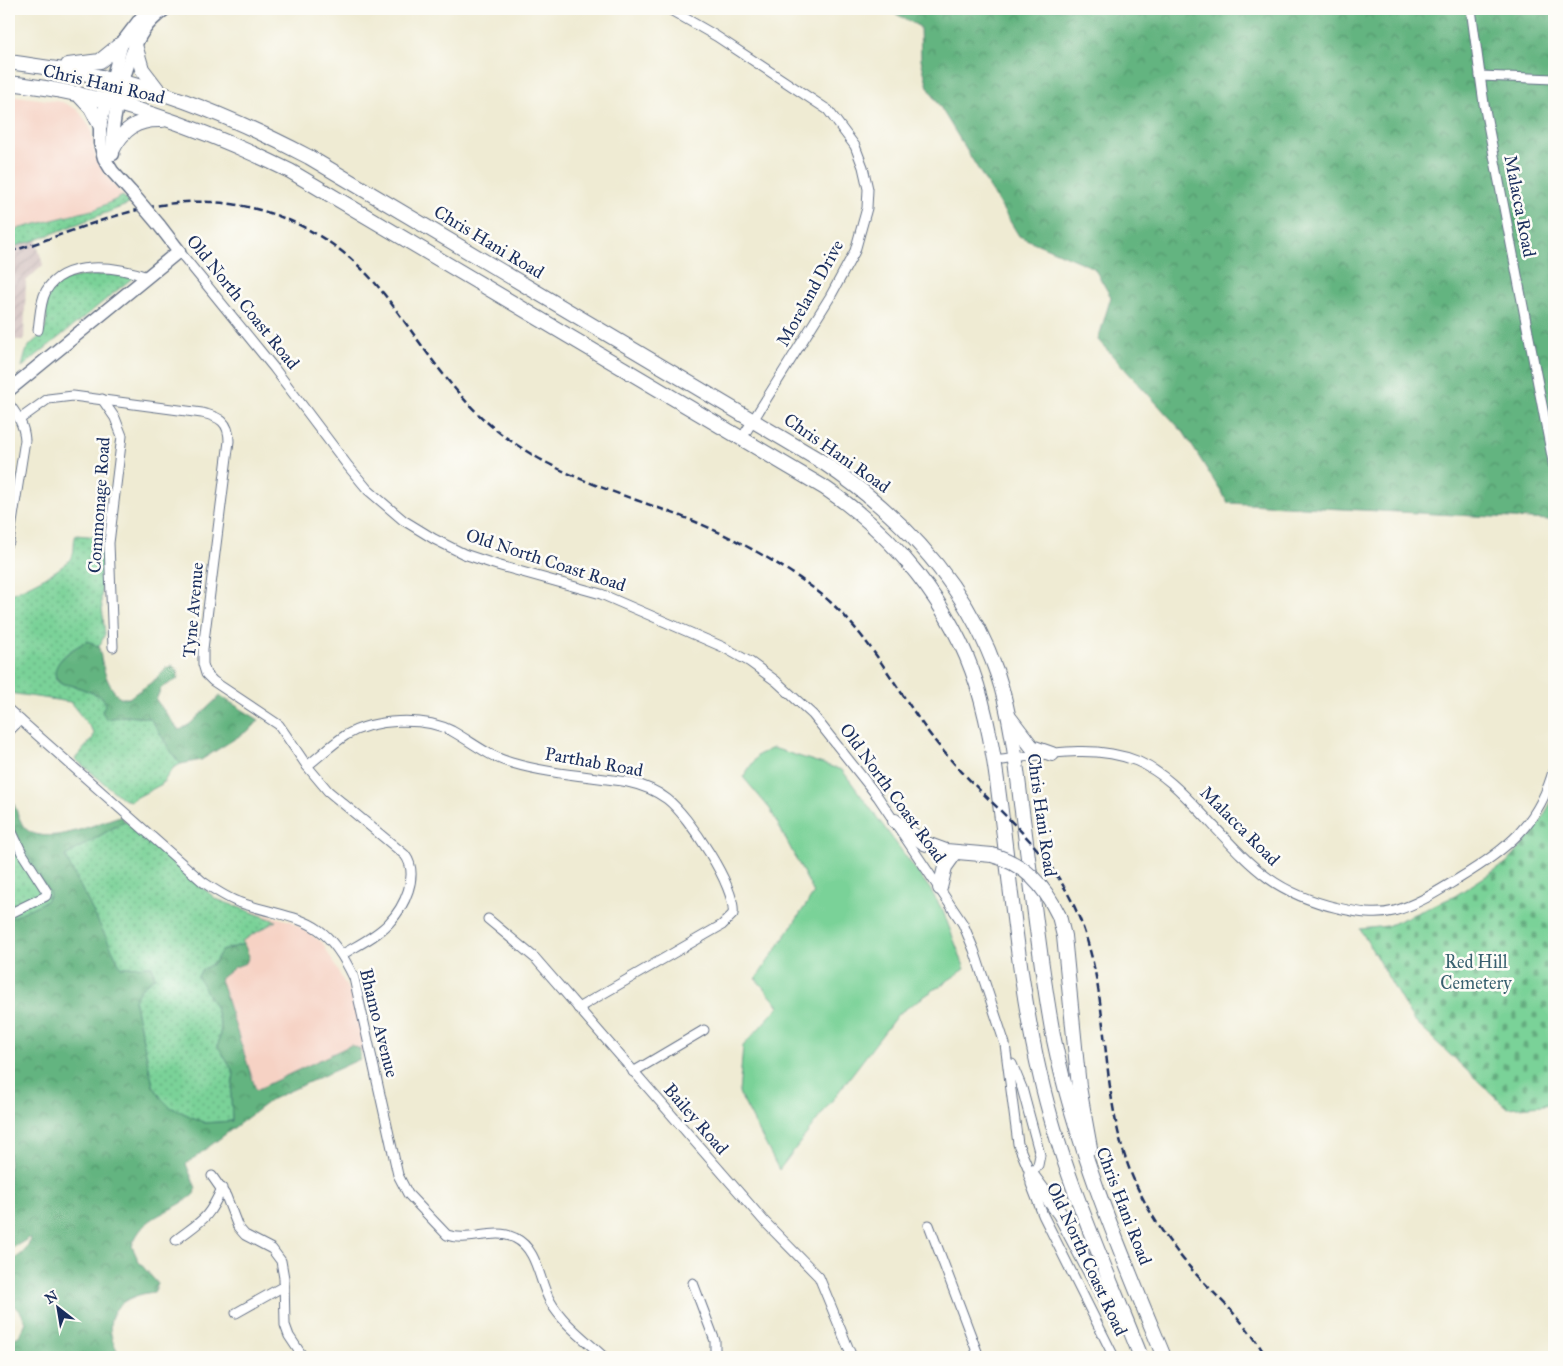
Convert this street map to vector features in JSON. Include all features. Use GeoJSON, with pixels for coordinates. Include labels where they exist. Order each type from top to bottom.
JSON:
{"type":"FeatureCollection","features":[{"type":"Feature","properties":{"kind":"main road"},"geometry":{"type":"LineString","coordinates":[[42,67],[90,64],[129,44],[142,69],[162,94]]}},
{"type":"Feature","properties":{"kind":"main road","name":"Chris Hani Road"},"geometry":{"type":"LineString","coordinates":[[9,62],[118,81],[162,94],[222,115],[309,157],[824,463],[870,496],[905,528],[931,556],[976,626],[996,671],[1009,717],[1054,1037],[1073,1118],[1114,1236],[1164,1357]]}},
{"type":"Feature","properties":{"kind":"main road","name":"Chris Hani Road"},"geometry":{"type":"LineString","coordinates":[[9,83],[113,102],[173,120],[231,142],[290,171],[742,438],[848,504],[901,555],[937,604],[964,652],[976,683],[995,761],[1030,1030],[1040,1075],[1062,1158],[1077,1200],[1141,1357]]}},
{"type":"Feature","properties":{"kind":"main road"},"geometry":{"type":"LineString","coordinates":[[77,94],[92,109],[100,125]]}},
{"type":"Feature","properties":{"kind":"main road"},"geometry":{"type":"LineString","coordinates":[[112,151],[119,137],[135,124],[156,120],[173,120]]}},
{"type":"Feature","properties":{"kind":"main road"},"geometry":{"type":"LineString","coordinates":[[1009,717],[1032,746],[1052,754]]}},
{"type":"Feature","properties":{"kind":"main road"},"geometry":{"type":"LineString","coordinates":[[895,821],[924,843],[956,853],[992,854],[1020,865],[1038,882],[1051,900],[1059,916],[1066,953],[1079,1087],[1092,1160],[1093,1180]]}},
{"type":"Feature","properties":{"kind":"main road"},"geometry":{"type":"LineString","coordinates":[[940,888],[945,867],[956,853]]}},
{"type":"Feature","properties":{"kind":"main road"},"geometry":{"type":"LineString","coordinates":[[1032,1175],[1060,1214],[1111,1311],[1134,1341]]}},
{"type":"Feature","properties":{"kind":"street"},"geometry":{"type":"LineString","coordinates":[[113,102],[129,44],[141,18],[152,9]]}},
{"type":"Feature","properties":{"kind":"street"},"geometry":{"type":"LineString","coordinates":[[129,44],[165,9]]}},
{"type":"Feature","properties":{"kind":"street","name":"Moreland Drive"},"geometry":{"type":"LineString","coordinates":[[669,9],[738,50],[828,110],[855,146],[864,167],[868,189],[867,208],[855,251],[830,297],[742,438]]}},
{"type":"Feature","properties":{"kind":"street","name":"Malacca Road"},"geometry":{"type":"LineString","coordinates":[[1471,9],[1484,104],[1554,467]]}},
{"type":"Feature","properties":{"kind":"street"},"geometry":{"type":"LineString","coordinates":[[1480,76],[1554,79]]}},
{"type":"Feature","properties":{"kind":"street","name":"Old North Coast Road"},"geometry":{"type":"LineString","coordinates":[[113,102],[100,125],[100,144],[104,158],[112,172],[159,225],[274,368],[368,490],[403,520],[434,539],[464,554],[601,594],[723,647],[750,662],[788,691],[813,715],[861,774],[895,821],[963,924],[974,950],[1008,1057],[1022,1088],[1040,1155],[1038,1165],[1032,1175]]}},
{"type":"Feature","properties":{"kind":"street","name":"Old North Coast Road"},"geometry":{"type":"LineString","coordinates":[[113,102],[112,151],[127,188]]}},
{"type":"Feature","properties":{"kind":"street"},"geometry":{"type":"LineString","coordinates":[[9,390],[179,251]]}},
{"type":"Feature","properties":{"kind":"street"},"geometry":{"type":"LineString","coordinates":[[38,330],[45,293],[51,283],[63,274],[87,269],[118,269],[147,277]]}},
{"type":"Feature","properties":{"kind":"street","name":"Tyne Avenue"},"geometry":{"type":"LineString","coordinates":[[20,419],[37,405],[58,396],[202,413],[215,416],[226,424],[229,431],[229,441],[202,664],[206,674],[213,681],[279,724],[307,766],[328,791],[405,856],[412,868],[411,882],[401,906],[389,923],[343,954]]}},
{"type":"Feature","properties":{"kind":"street","name":"Commonage Road"},"geometry":{"type":"LineString","coordinates":[[102,400],[110,410],[122,436],[109,543],[113,647]]}},
{"type":"Feature","properties":{"kind":"street"},"geometry":{"type":"LineString","coordinates":[[9,404],[20,419],[24,429],[25,440],[9,542]]}},
{"type":"Feature","properties":{"kind":"street","name":"Bhamo Avenue"},"geometry":{"type":"LineString","coordinates":[[9,710],[203,882],[240,903],[307,922],[320,930],[343,954],[354,978],[398,1175],[408,1194],[447,1235],[455,1238],[497,1234],[516,1238],[524,1244],[535,1262],[548,1297],[556,1311],[604,1357]]}},
{"type":"Feature","properties":{"kind":"street"},"geometry":{"type":"LineString","coordinates":[[9,731],[20,720]]}},
{"type":"Feature","properties":{"kind":"street","name":"Parthab Road"},"geometry":{"type":"LineString","coordinates":[[307,766],[346,736],[359,729],[404,722],[428,722],[454,732],[487,754],[512,764],[628,782],[650,788],[668,800],[683,814],[701,840],[732,896],[733,914],[722,925],[578,1008]]}},
{"type":"Feature","properties":{"kind":"street","name":"Malacca Road"},"geometry":{"type":"LineString","coordinates":[[995,761],[1052,754],[1106,752],[1152,768],[1183,793],[1254,867],[1283,889],[1315,903],[1368,913],[1393,911],[1422,900],[1501,852],[1516,839],[1530,821],[1546,795],[1554,768]]}},
{"type":"Feature","properties":{"kind":"street"},"geometry":{"type":"LineString","coordinates":[[9,826],[22,853],[47,892],[46,896],[9,914]]}},
{"type":"Feature","properties":{"kind":"street","name":"Bailey Road"},"geometry":{"type":"LineString","coordinates":[[488,919],[535,958],[764,1221],[819,1276],[852,1357]]}},
{"type":"Feature","properties":{"kind":"street"},"geometry":{"type":"LineString","coordinates":[[633,1072],[704,1030]]}},
{"type":"Feature","properties":{"kind":"street","name":"Old North Coast Road"},"geometry":{"type":"LineString","coordinates":[[1008,1057],[1012,1107],[1018,1144],[1032,1175],[1032,1184],[1043,1215],[1114,1357]]}},
{"type":"Feature","properties":{"kind":"street"},"geometry":{"type":"LineString","coordinates":[[212,1176],[222,1188],[238,1227],[246,1235],[272,1249],[281,1261],[285,1325],[294,1345],[303,1357]]}},
{"type":"Feature","properties":{"kind":"street"},"geometry":{"type":"LineString","coordinates":[[176,1240],[203,1221],[212,1212],[222,1188]]}},
{"type":"Feature","properties":{"kind":"street"},"geometry":{"type":"LineString","coordinates":[[929,1225],[979,1357]]}},
{"type":"Feature","properties":{"kind":"street"},"geometry":{"type":"LineString","coordinates":[[693,1284],[715,1341],[715,1357]]}},
{"type":"Feature","properties":{"kind":"street"},"geometry":{"type":"LineString","coordinates":[[236,1313],[284,1286]]}},
{"type":"Feature","properties":{"kind":"shaded area"},"geometry":{"type":"Polygon","coordinates":[[[9,95],[62,102],[78,110],[91,129],[95,154],[100,167],[123,196],[96,209],[9,231],[9,95]]]}},
{"type":"Feature","properties":{"kind":"shaded area"},"geometry":{"type":"Polygon","coordinates":[[[36,240],[43,265],[26,281],[24,340],[9,340],[9,248],[36,240]]]}},
{"type":"Feature","properties":{"kind":"shaded area"},"geometry":{"type":"Polygon","coordinates":[[[253,911],[290,921],[322,942],[352,997],[366,1050],[268,1097],[235,1125],[106,998],[253,911]]]}},
{"type":"Feature","properties":{"kind":"green space"},"geometry":{"type":"Polygon","coordinates":[[[887,9],[1554,9],[1554,518],[1550,520],[1228,503],[1184,433],[1098,340],[1111,297],[1094,268],[1019,236],[928,87],[921,60],[920,27],[887,9]]]}},
{"type":"Feature","properties":{"kind":"green space"},"geometry":{"type":"Polygon","coordinates":[[[123,196],[129,204],[36,240],[9,248],[9,231],[96,209],[123,196]]]}},
{"type":"Feature","properties":{"kind":"green space"},"geometry":{"type":"Polygon","coordinates":[[[122,274],[135,276],[22,367],[28,347],[44,331],[47,301],[51,291],[58,284],[67,279],[90,275],[122,274]]]}},
{"type":"Feature","properties":{"kind":"green space"},"geometry":{"type":"Polygon","coordinates":[[[76,535],[101,537],[105,541],[101,599],[105,634],[99,647],[88,641],[64,656],[57,666],[56,680],[61,684],[101,696],[106,703],[106,719],[126,716],[150,718],[181,764],[173,768],[162,784],[130,801],[123,799],[75,759],[93,738],[94,732],[70,702],[9,693],[9,599],[12,594],[55,571],[70,560],[73,554],[76,535]]]}},
{"type":"Feature","properties":{"kind":"green space"},"geometry":{"type":"Polygon","coordinates":[[[88,641],[99,647],[103,668],[108,681],[120,698],[129,698],[154,681],[166,668],[172,666],[177,670],[178,679],[161,688],[156,700],[180,730],[190,724],[220,696],[259,720],[252,728],[201,760],[181,764],[150,718],[126,716],[106,719],[102,711],[106,703],[101,696],[61,684],[56,678],[55,671],[62,658],[88,641]]]}},
{"type":"Feature","properties":{"kind":"green space"},"geometry":{"type":"Polygon","coordinates":[[[773,748],[842,770],[930,889],[943,911],[965,969],[898,1014],[779,1170],[739,1093],[743,1046],[779,1006],[756,979],[814,893],[770,809],[743,777],[758,755],[773,748]]]}},
{"type":"Feature","properties":{"kind":"green space"},"geometry":{"type":"Polygon","coordinates":[[[9,796],[24,827],[33,833],[44,836],[70,832],[120,816],[125,821],[65,856],[121,967],[152,966],[155,977],[142,987],[134,1000],[153,1085],[161,1098],[170,1107],[205,1123],[232,1121],[231,1095],[234,1073],[218,1046],[221,1027],[216,1009],[198,977],[201,971],[215,962],[221,951],[244,944],[249,956],[246,963],[235,967],[220,979],[256,1090],[351,1045],[360,1049],[360,1059],[272,1099],[186,1164],[196,1188],[194,1194],[151,1220],[137,1235],[132,1246],[139,1262],[158,1284],[154,1292],[128,1299],[119,1305],[114,1313],[111,1322],[111,1332],[114,1344],[121,1357],[9,1357],[9,1341],[19,1336],[26,1322],[20,1311],[9,1302],[9,1262],[23,1252],[28,1246],[31,1237],[9,1250],[9,919],[46,901],[50,894],[27,853],[9,839],[9,796]]]}},
{"type":"Feature","properties":{"kind":"green space","name":"Red Hill Cemetery"},"geometry":{"type":"Polygon","coordinates":[[[1554,797],[1554,1104],[1507,1108],[1413,1020],[1360,929],[1387,926],[1455,896],[1506,863],[1534,833],[1554,797]]]}},
{"type":"Feature","properties":{"kind":"green space"},"geometry":{"type":"Polygon","coordinates":[[[125,821],[216,899],[276,921],[242,941],[244,944],[221,951],[215,962],[201,971],[198,976],[216,1009],[221,1027],[218,1046],[234,1073],[231,1095],[232,1121],[205,1123],[170,1107],[161,1098],[153,1085],[134,1000],[142,987],[155,977],[152,966],[121,968],[65,856],[125,821]]]}},
{"type":"Feature","properties":{"kind":"green space"},"geometry":{"type":"Polygon","coordinates":[[[9,839],[27,853],[50,894],[46,901],[9,919],[9,839]]]}},
{"type":"Feature","properties":{"kind":"railway"},"geometry":{"type":"LineString","coordinates":[[9,252],[122,214],[161,205],[193,202],[224,203],[255,209],[284,218],[313,232],[339,249],[363,270],[384,294],[454,388],[486,421],[504,436],[549,464],[572,475],[618,494],[691,520],[724,535],[776,563],[821,594],[855,627],[935,741],[1022,832],[1059,879],[1075,907],[1095,969],[1115,1119],[1133,1178],[1152,1215],[1176,1250],[1242,1323],[1266,1357]]}}]}
